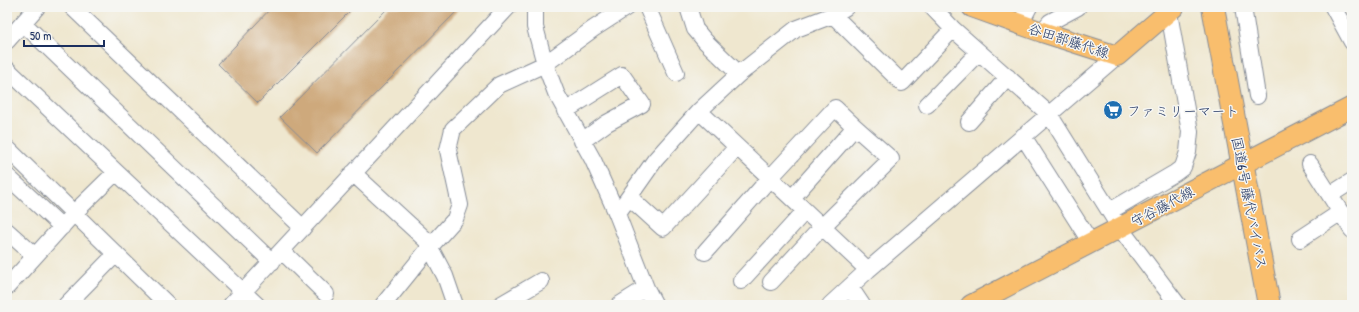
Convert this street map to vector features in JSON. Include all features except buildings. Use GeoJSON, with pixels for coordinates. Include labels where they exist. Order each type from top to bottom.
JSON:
{"type":"FeatureCollection","features":[{"type":"Feature","properties":{"kind":"highway","name":"国道6号 藤代バイパス"},"geometry":{"type":"LineString","coordinates":[[1213,7],[1270,305]]}},
{"type":"Feature","properties":{"kind":"main road","name":"谷田部藤代線"},"geometry":{"type":"LineString","coordinates":[[972,7],[1025,15],[1042,32],[1117,56],[1170,8]]}},
{"type":"Feature","properties":{"kind":"main road","name":"守谷藤代線"},"geometry":{"type":"LineString","coordinates":[[972,305],[1352,107]]}},
{"type":"Feature","properties":{"kind":"street"},"geometry":{"type":"LineString","coordinates":[[7,41],[37,7]]}},
{"type":"Feature","properties":{"kind":"street"},"geometry":{"type":"LineString","coordinates":[[72,7],[304,228]]}},
{"type":"Feature","properties":{"kind":"street"},"geometry":{"type":"LineString","coordinates":[[231,305],[508,7]]}},
{"type":"Feature","properties":{"kind":"street"},"geometry":{"type":"LineString","coordinates":[[535,7],[535,27],[545,64],[556,93],[593,160],[617,214],[646,288],[655,305]]}},
{"type":"Feature","properties":{"kind":"street"},"geometry":{"type":"LineString","coordinates":[[383,305],[455,219],[460,205],[448,150],[453,129],[499,85],[545,64],[593,28],[627,7]]}},
{"type":"Feature","properties":{"kind":"street"},"geometry":{"type":"LineString","coordinates":[[647,7],[676,73]]}},
{"type":"Feature","properties":{"kind":"street"},"geometry":{"type":"LineString","coordinates":[[688,7],[695,29],[705,41],[739,74]]}},
{"type":"Feature","properties":{"kind":"street"},"geometry":{"type":"LineString","coordinates":[[932,7],[953,29],[1049,114],[1120,228],[1178,305]]}},
{"type":"Feature","properties":{"kind":"street"},"geometry":{"type":"LineString","coordinates":[[1042,32],[1050,22],[1078,7]]}},
{"type":"Feature","properties":{"kind":"street"},"geometry":{"type":"LineString","coordinates":[[1243,7],[1257,96]]}},
{"type":"Feature","properties":{"kind":"street"},"geometry":{"type":"LineString","coordinates":[[1333,7],[1352,42]]}},
{"type":"Feature","properties":{"kind":"street"},"geometry":{"type":"LineString","coordinates":[[1110,211],[1183,167],[1188,152],[1190,132],[1170,8]]}},
{"type":"Feature","properties":{"kind":"street"},"geometry":{"type":"LineString","coordinates":[[617,214],[655,160],[699,111],[739,74],[796,29],[836,10],[902,83],[953,29]]}},
{"type":"Feature","properties":{"kind":"street"},"geometry":{"type":"LineString","coordinates":[[23,23],[277,256],[326,294]]}},
{"type":"Feature","properties":{"kind":"street"},"geometry":{"type":"LineString","coordinates":[[927,105],[979,52]]}},
{"type":"Feature","properties":{"kind":"street"},"geometry":{"type":"LineString","coordinates":[[830,305],[868,270],[1117,56]]}},
{"type":"Feature","properties":{"kind":"street"},"geometry":{"type":"LineString","coordinates":[[7,69],[257,305]]}},
{"type":"Feature","properties":{"kind":"street"},"geometry":{"type":"LineString","coordinates":[[565,111],[622,75],[642,104],[608,123],[582,141]]}},
{"type":"Feature","properties":{"kind":"street"},"geometry":{"type":"LineString","coordinates":[[969,122],[1008,77]]}},
{"type":"Feature","properties":{"kind":"street"},"geometry":{"type":"LineString","coordinates":[[705,252],[770,178],[835,108],[891,159],[822,227],[771,282]]}},
{"type":"Feature","properties":{"kind":"street"},"geometry":{"type":"LineString","coordinates":[[699,111],[868,270]]}},
{"type":"Feature","properties":{"kind":"street"},"geometry":{"type":"LineString","coordinates":[[792,198],[855,127]]}},
{"type":"Feature","properties":{"kind":"street"},"geometry":{"type":"LineString","coordinates":[[1023,136],[1091,243]]}},
{"type":"Feature","properties":{"kind":"street"},"geometry":{"type":"LineString","coordinates":[[629,197],[663,228],[737,147]]}},
{"type":"Feature","properties":{"kind":"street"},"geometry":{"type":"LineString","coordinates":[[7,148],[116,254],[159,302]]}},
{"type":"Feature","properties":{"kind":"street"},"geometry":{"type":"LineString","coordinates":[[1310,164],[1352,230]]}},
{"type":"Feature","properties":{"kind":"street"},"geometry":{"type":"LineString","coordinates":[[9,282],[74,213],[116,172]]}},
{"type":"Feature","properties":{"kind":"street"},"geometry":{"type":"LineString","coordinates":[[354,173],[426,240],[445,276],[455,305]]}},
{"type":"Feature","properties":{"kind":"street"},"geometry":{"type":"LineString","coordinates":[[7,176],[62,227]]}},
{"type":"Feature","properties":{"kind":"street"},"geometry":{"type":"LineString","coordinates":[[1330,196],[1352,181]]}},
{"type":"Feature","properties":{"kind":"street"},"geometry":{"type":"LineString","coordinates":[[741,281],[805,211]]}},
{"type":"Feature","properties":{"kind":"street"},"geometry":{"type":"LineString","coordinates":[[1300,239],[1341,212]]}},
{"type":"Feature","properties":{"kind":"street"},"geometry":{"type":"LineString","coordinates":[[7,230],[35,256]]}},
{"type":"Feature","properties":{"kind":"street"},"geometry":{"type":"LineString","coordinates":[[66,305],[116,254]]}},
{"type":"Feature","properties":{"kind":"street"},"geometry":{"type":"LineString","coordinates":[[488,305],[493,303],[499,305],[540,281]]}},
{"type":"Feature","properties":{"kind":"street"},"geometry":{"type":"LineString","coordinates":[[850,287],[862,305]]}},
{"type":"Feature","properties":{"kind":"street"},"geometry":{"type":"LineString","coordinates":[[619,305],[646,288]]}},
{"type":"Feature","properties":{"kind":"place","name":"ファミリーマート"},"geometry":{"type":"Point","coordinates":[1113,110]}}]}
